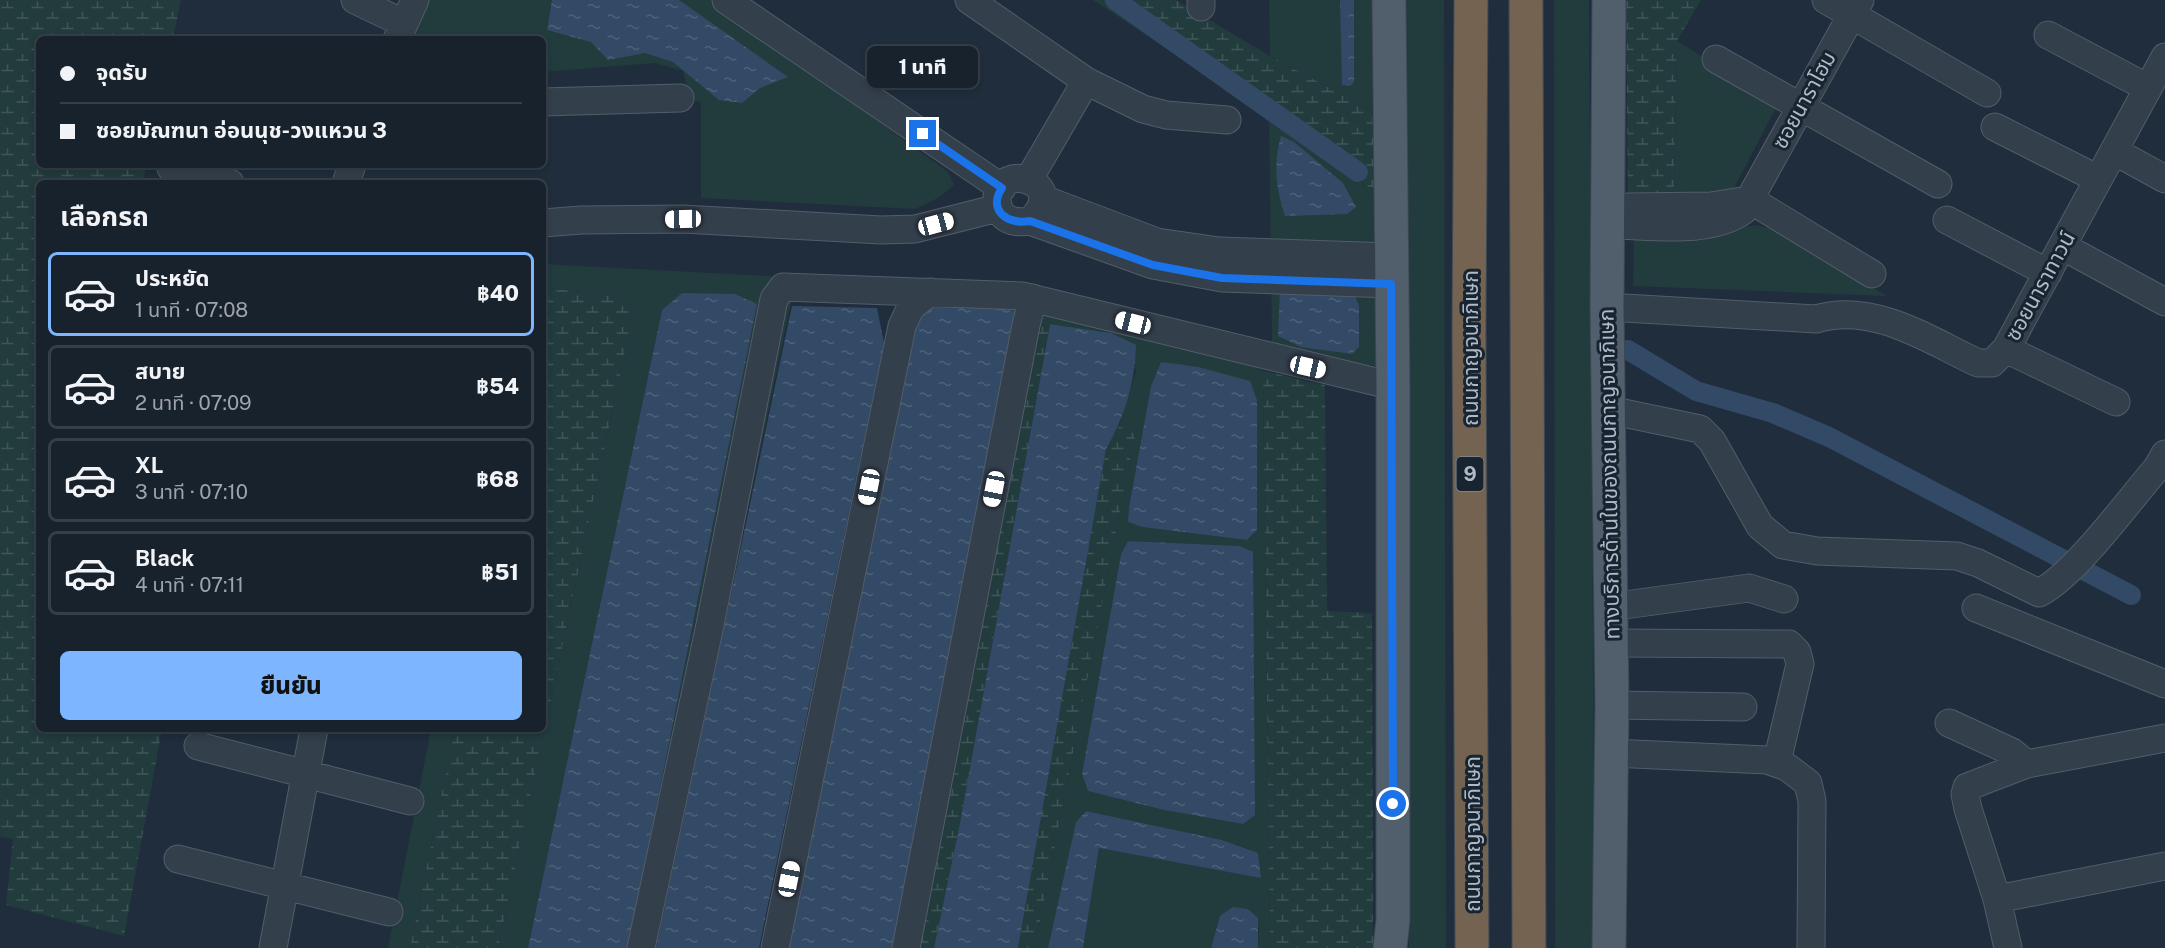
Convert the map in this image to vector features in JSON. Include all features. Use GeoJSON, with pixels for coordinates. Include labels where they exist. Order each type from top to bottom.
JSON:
{"type":"FeatureCollection","features":[{"type":"Feature","properties":{"kind":"highway","name":"ถนนกาญจนาภิเษก"},"geometry":{"type":"LineString","coordinates":[[1472,0],[1469,353],[1472,948]]}},
{"type":"Feature","properties":{"kind":"highway"},"geometry":{"type":"LineString","coordinates":[[1526,0],[1529,948]]}},
{"type":"Feature","properties":{"kind":"main road"},"geometry":{"type":"LineString","coordinates":[[1389,0],[1393,386],[1393,939]]}},
{"type":"Feature","properties":{"kind":"main road","name":"ทางบริการด้านในของถนนกาญจนาภิเษก"},"geometry":{"type":"LineString","coordinates":[[1609,0],[1607,299],[1612,705],[1609,948]]}},
{"type":"Feature","properties":{"kind":"street"},"geometry":{"type":"LineString","coordinates":[[355,0],[405,21]]}},
{"type":"Feature","properties":{"kind":"street"},"geometry":{"type":"LineString","coordinates":[[726,0],[1000,198]]}},
{"type":"Feature","properties":{"kind":"street"},"geometry":{"type":"LineString","coordinates":[[969,0],[1086,81],[1143,108],[1166,115],[1227,120]]}},
{"type":"Feature","properties":{"kind":"street"},"geometry":{"type":"LineString","coordinates":[[1826,0],[1856,7],[1988,93]]}},
{"type":"Feature","properties":{"kind":"street","name":"ซอยนาราโฮม"},"geometry":{"type":"LineString","coordinates":[[1749,199],[1856,7]]}},
{"type":"Feature","properties":{"kind":"street"},"geometry":{"type":"LineString","coordinates":[[2048,35],[2148,88]]}},
{"type":"Feature","properties":{"kind":"street"},"geometry":{"type":"LineString","coordinates":[[1716,59],[1938,184]]}},
{"type":"Feature","properties":{"kind":"street","name":"ซอยนาราทาวน์"},"geometry":{"type":"LineString","coordinates":[[1607,299],[1815,304],[1833,314],[1857,314],[1888,321],[1978,363],[1992,363],[2006,349],[2165,59]]}},
{"type":"Feature","properties":{"kind":"street"},"geometry":{"type":"LineString","coordinates":[[1086,81],[1034,199],[1017,223],[1005,218],[1000,198],[1004,183],[1016,177],[1034,199],[1153,265],[1222,278],[1391,271]]}},
{"type":"Feature","properties":{"kind":"street"},"geometry":{"type":"LineString","coordinates":[[546,102],[680,98]]}},
{"type":"Feature","properties":{"kind":"street"},"geometry":{"type":"LineString","coordinates":[[1995,127],[2098,179]]}},
{"type":"Feature","properties":{"kind":"street"},"geometry":{"type":"LineString","coordinates":[[2114,151],[2165,179]]}},
{"type":"Feature","properties":{"kind":"street"},"geometry":{"type":"LineString","coordinates":[[171,168],[218,180]]}},
{"type":"Feature","properties":{"kind":"street"},"geometry":{"type":"LineString","coordinates":[[546,223],[581,220],[683,219],[881,230],[915,229],[1000,198]]}},
{"type":"Feature","properties":{"kind":"street"},"geometry":{"type":"LineString","coordinates":[[1609,216],[1711,206],[1749,199],[1872,274]]}},
{"type":"Feature","properties":{"kind":"street"},"geometry":{"type":"LineString","coordinates":[[1947,220],[2048,273]]}},
{"type":"Feature","properties":{"kind":"street"},"geometry":{"type":"LineString","coordinates":[[2062,246],[2165,302]]}},
{"type":"Feature","properties":{"kind":"street"},"geometry":{"type":"LineString","coordinates":[[640,948],[710,625],[774,299],[783,287],[930,291],[1033,298],[1393,386]]}},
{"type":"Feature","properties":{"kind":"street"},"geometry":{"type":"LineString","coordinates":[[775,948],[902,326],[911,307],[930,291]]}},
{"type":"Feature","properties":{"kind":"street"},"geometry":{"type":"LineString","coordinates":[[906,948],[1033,298]]}},
{"type":"Feature","properties":{"kind":"street"},"geometry":{"type":"LineString","coordinates":[[2006,349],[2116,402]]}},
{"type":"Feature","properties":{"kind":"street"},"geometry":{"type":"LineString","coordinates":[[1609,410],[1700,429],[1712,441],[1760,526],[1784,545],[1817,551],[1957,556],[1978,563],[2039,593],[2091,546],[2157,468],[2165,454]]}},
{"type":"Feature","properties":{"kind":"street"},"geometry":{"type":"LineString","coordinates":[[1610,607],[1749,588],[1784,599]]}},
{"type":"Feature","properties":{"kind":"street"},"geometry":{"type":"LineString","coordinates":[[1976,608],[2165,684]]}},
{"type":"Feature","properties":{"kind":"street"},"geometry":{"type":"LineString","coordinates":[[1610,643],[1789,644],[1797,652],[1800,664],[1777,762]]}},
{"type":"Feature","properties":{"kind":"street"},"geometry":{"type":"LineString","coordinates":[[1612,705],[1743,707]]}},
{"type":"Feature","properties":{"kind":"street"},"geometry":{"type":"LineString","coordinates":[[1949,723],[2012,752],[2027,764]]}},
{"type":"Feature","properties":{"kind":"street"},"geometry":{"type":"LineString","coordinates":[[273,948],[313,732]]}},
{"type":"Feature","properties":{"kind":"street"},"geometry":{"type":"LineString","coordinates":[[2008,948],[1997,899],[1965,794],[1967,787],[1974,782],[2027,764],[2165,738]]}},
{"type":"Feature","properties":{"kind":"street"},"geometry":{"type":"LineString","coordinates":[[198,746],[410,801]]}},
{"type":"Feature","properties":{"kind":"street"},"geometry":{"type":"LineString","coordinates":[[1611,753],[1723,756],[1777,762],[1808,783],[1812,801],[1811,948]]}},
{"type":"Feature","properties":{"kind":"street"},"geometry":{"type":"LineString","coordinates":[[178,859],[389,912]]}},
{"type":"Feature","properties":{"kind":"street"},"geometry":{"type":"LineString","coordinates":[[1997,899],[2165,866]]}},
{"type":"Feature","properties":{"kind":"green space"},"geometry":{"type":"Polygon","coordinates":[[[0,0],[181,0],[174,36],[36,36],[36,168],[146,168],[144,180],[36,180],[36,732],[161,732],[124,936],[6,905],[13,839],[0,837],[0,0]]]}},
{"type":"Feature","properties":{"kind":"green space"},"geometry":{"type":"Polygon","coordinates":[[[415,0],[711,0],[948,172],[954,185],[940,197],[915,209],[701,198],[701,102],[690,99],[683,71],[655,63],[546,72],[546,36],[397,36],[415,0]]]}},
{"type":"Feature","properties":{"kind":"green space"},"geometry":{"type":"Polygon","coordinates":[[[1093,0],[1176,0],[1270,56],[1372,111],[1376,192],[1232,91],[1093,0]]]}},
{"type":"Feature","properties":{"kind":"green space"},"geometry":{"type":"Polygon","coordinates":[[[1269,0],[1374,0],[1372,111],[1270,56],[1269,0]]]}},
{"type":"Feature","properties":{"kind":"green space"},"geometry":{"type":"Polygon","coordinates":[[[1407,0],[1444,0],[1446,948],[1409,948],[1407,0]]]}},
{"type":"Feature","properties":{"kind":"green space"},"geometry":{"type":"Polygon","coordinates":[[[1554,0],[1589,0],[1595,948],[1555,948],[1554,0]]]}},
{"type":"Feature","properties":{"kind":"green space"},"geometry":{"type":"Polygon","coordinates":[[[1626,0],[1701,0],[1677,41],[1674,192],[1628,196],[1626,0]]]}},
{"type":"Feature","properties":{"kind":"green space"},"geometry":{"type":"Polygon","coordinates":[[[1677,41],[1774,100],[1777,106],[1732,192],[1705,195],[1674,192],[1677,41]]]}},
{"type":"Feature","properties":{"kind":"green space"},"geometry":{"type":"Polygon","coordinates":[[[1269,118],[1376,192],[1377,366],[1324,359],[1272,342],[1269,118]]]}},
{"type":"Feature","properties":{"kind":"green space"},"geometry":{"type":"Polygon","coordinates":[[[1757,225],[1774,230],[1887,296],[1633,286],[1634,233],[1695,233],[1757,225]]]}},
{"type":"Feature","properties":{"kind":"green space"},"geometry":{"type":"Polygon","coordinates":[[[546,264],[786,277],[792,298],[656,948],[628,948],[757,304],[662,310],[528,948],[498,948],[544,732],[546,732],[546,723],[635,305],[606,295],[547,288],[546,290],[546,264]]]}},
{"type":"Feature","properties":{"kind":"green space"},"geometry":{"type":"Polygon","coordinates":[[[547,288],[606,295],[635,305],[546,723],[547,288]]]}},
{"type":"Feature","properties":{"kind":"green space"},"geometry":{"type":"Polygon","coordinates":[[[1018,311],[1051,317],[960,823],[934,948],[896,948],[1018,311]]]}},
{"type":"Feature","properties":{"kind":"green space"},"geometry":{"type":"Polygon","coordinates":[[[1059,311],[1236,358],[1263,371],[1270,948],[1258,948],[1259,927],[1220,916],[1211,948],[1083,948],[1099,848],[1261,877],[1257,853],[1222,840],[1086,811],[1076,822],[1048,948],[1035,948],[1135,434],[1119,426],[1136,371],[1111,333],[1050,324],[1051,317],[1059,311]],[[1161,362],[1151,386],[1128,522],[1142,527],[1248,540],[1257,530],[1255,498],[1161,362]],[[1128,541],[1121,554],[1082,774],[1088,791],[1164,810],[1243,824],[1253,552],[1240,546],[1128,541]]]}},
{"type":"Feature","properties":{"kind":"green space"},"geometry":{"type":"Polygon","coordinates":[[[1263,371],[1325,385],[1327,611],[1372,613],[1373,948],[1270,948],[1263,371]]]}},
{"type":"Feature","properties":{"kind":"green space"},"geometry":{"type":"Polygon","coordinates":[[[1119,426],[1135,434],[1035,948],[1018,948],[1106,448],[1119,426]]]}},
{"type":"Feature","properties":{"kind":"green space"},"geometry":{"type":"Polygon","coordinates":[[[430,732],[454,732],[410,948],[388,948],[430,732]]]}},
{"type":"Feature","properties":{"kind":"green space"},"geometry":{"type":"Polygon","coordinates":[[[454,732],[544,732],[498,948],[410,948],[454,732]]]}},
{"type":"Feature","properties":{"kind":"water"},"geometry":{"type":"Polygon","coordinates":[[[552,0],[679,0],[788,77],[760,88],[742,103],[719,100],[673,62],[645,53],[608,60],[591,42],[547,30],[552,0]]]}},
{"type":"Feature","properties":{"kind":"water"},"geometry":{"type":"Polygon","coordinates":[[[1340,0],[1354,0],[1354,82],[1350,86],[1342,85],[1340,0]]]}},
{"type":"Feature","properties":{"kind":"water"},"geometry":{"type":"Polygon","coordinates":[[[1281,136],[1294,142],[1343,183],[1356,207],[1347,214],[1285,216],[1279,196],[1277,176],[1277,156],[1281,136]]]}},
{"type":"Feature","properties":{"kind":"water"},"geometry":{"type":"Polygon","coordinates":[[[1280,287],[1353,291],[1359,306],[1359,347],[1352,354],[1301,347],[1278,336],[1280,287]]]}},
{"type":"Feature","properties":{"kind":"water"},"geometry":{"type":"Polygon","coordinates":[[[682,293],[735,294],[757,304],[628,948],[528,948],[662,310],[682,293]]]}},
{"type":"Feature","properties":{"kind":"water"},"geometry":{"type":"Polygon","coordinates":[[[932,301],[1018,311],[896,948],[784,948],[917,310],[932,301]]]}},
{"type":"Feature","properties":{"kind":"water"},"geometry":{"type":"Polygon","coordinates":[[[792,306],[877,308],[884,343],[759,948],[656,948],[792,306]]]}},
{"type":"Feature","properties":{"kind":"water"},"geometry":{"type":"Polygon","coordinates":[[[1050,324],[1111,333],[1136,345],[1134,372],[1124,412],[1106,449],[1018,948],[934,948],[960,823],[1050,324]]]}},
{"type":"Feature","properties":{"kind":"water"},"geometry":{"type":"Polygon","coordinates":[[[1161,362],[1198,367],[1250,381],[1257,400],[1257,530],[1247,540],[1142,527],[1128,522],[1151,386],[1161,362]]]}},
{"type":"Feature","properties":{"kind":"water"},"geometry":{"type":"Polygon","coordinates":[[[1128,541],[1240,546],[1253,552],[1255,815],[1243,824],[1164,810],[1088,791],[1082,774],[1121,554],[1128,541]]]}},
{"type":"Feature","properties":{"kind":"water"},"geometry":{"type":"Polygon","coordinates":[[[1086,811],[1222,840],[1258,853],[1261,878],[1099,848],[1083,948],[1048,948],[1076,822],[1086,811]]]}},
{"type":"Feature","properties":{"kind":"water"},"geometry":{"type":"Polygon","coordinates":[[[1233,907],[1248,909],[1258,918],[1258,948],[1211,948],[1220,916],[1233,907]]]}},
{"type":"Feature","properties":{"kind":"waterway"},"geometry":{"type":"LineString","coordinates":[[1115,0],[1358,172]]}},
{"type":"Feature","properties":{"kind":"waterway"},"geometry":{"type":"LineString","coordinates":[[1628,350],[1696,391],[1773,413],[1829,437],[2131,595]]}},
{"type":"Feature","properties":{"kind":"route"},"geometry":{"type":"LineString","coordinates":[[923,134],[1002,188],[997,195],[998,208],[1005,218],[1017,223],[1030,221],[1153,265],[1222,278],[1391,284],[1393,804]]}}]}
